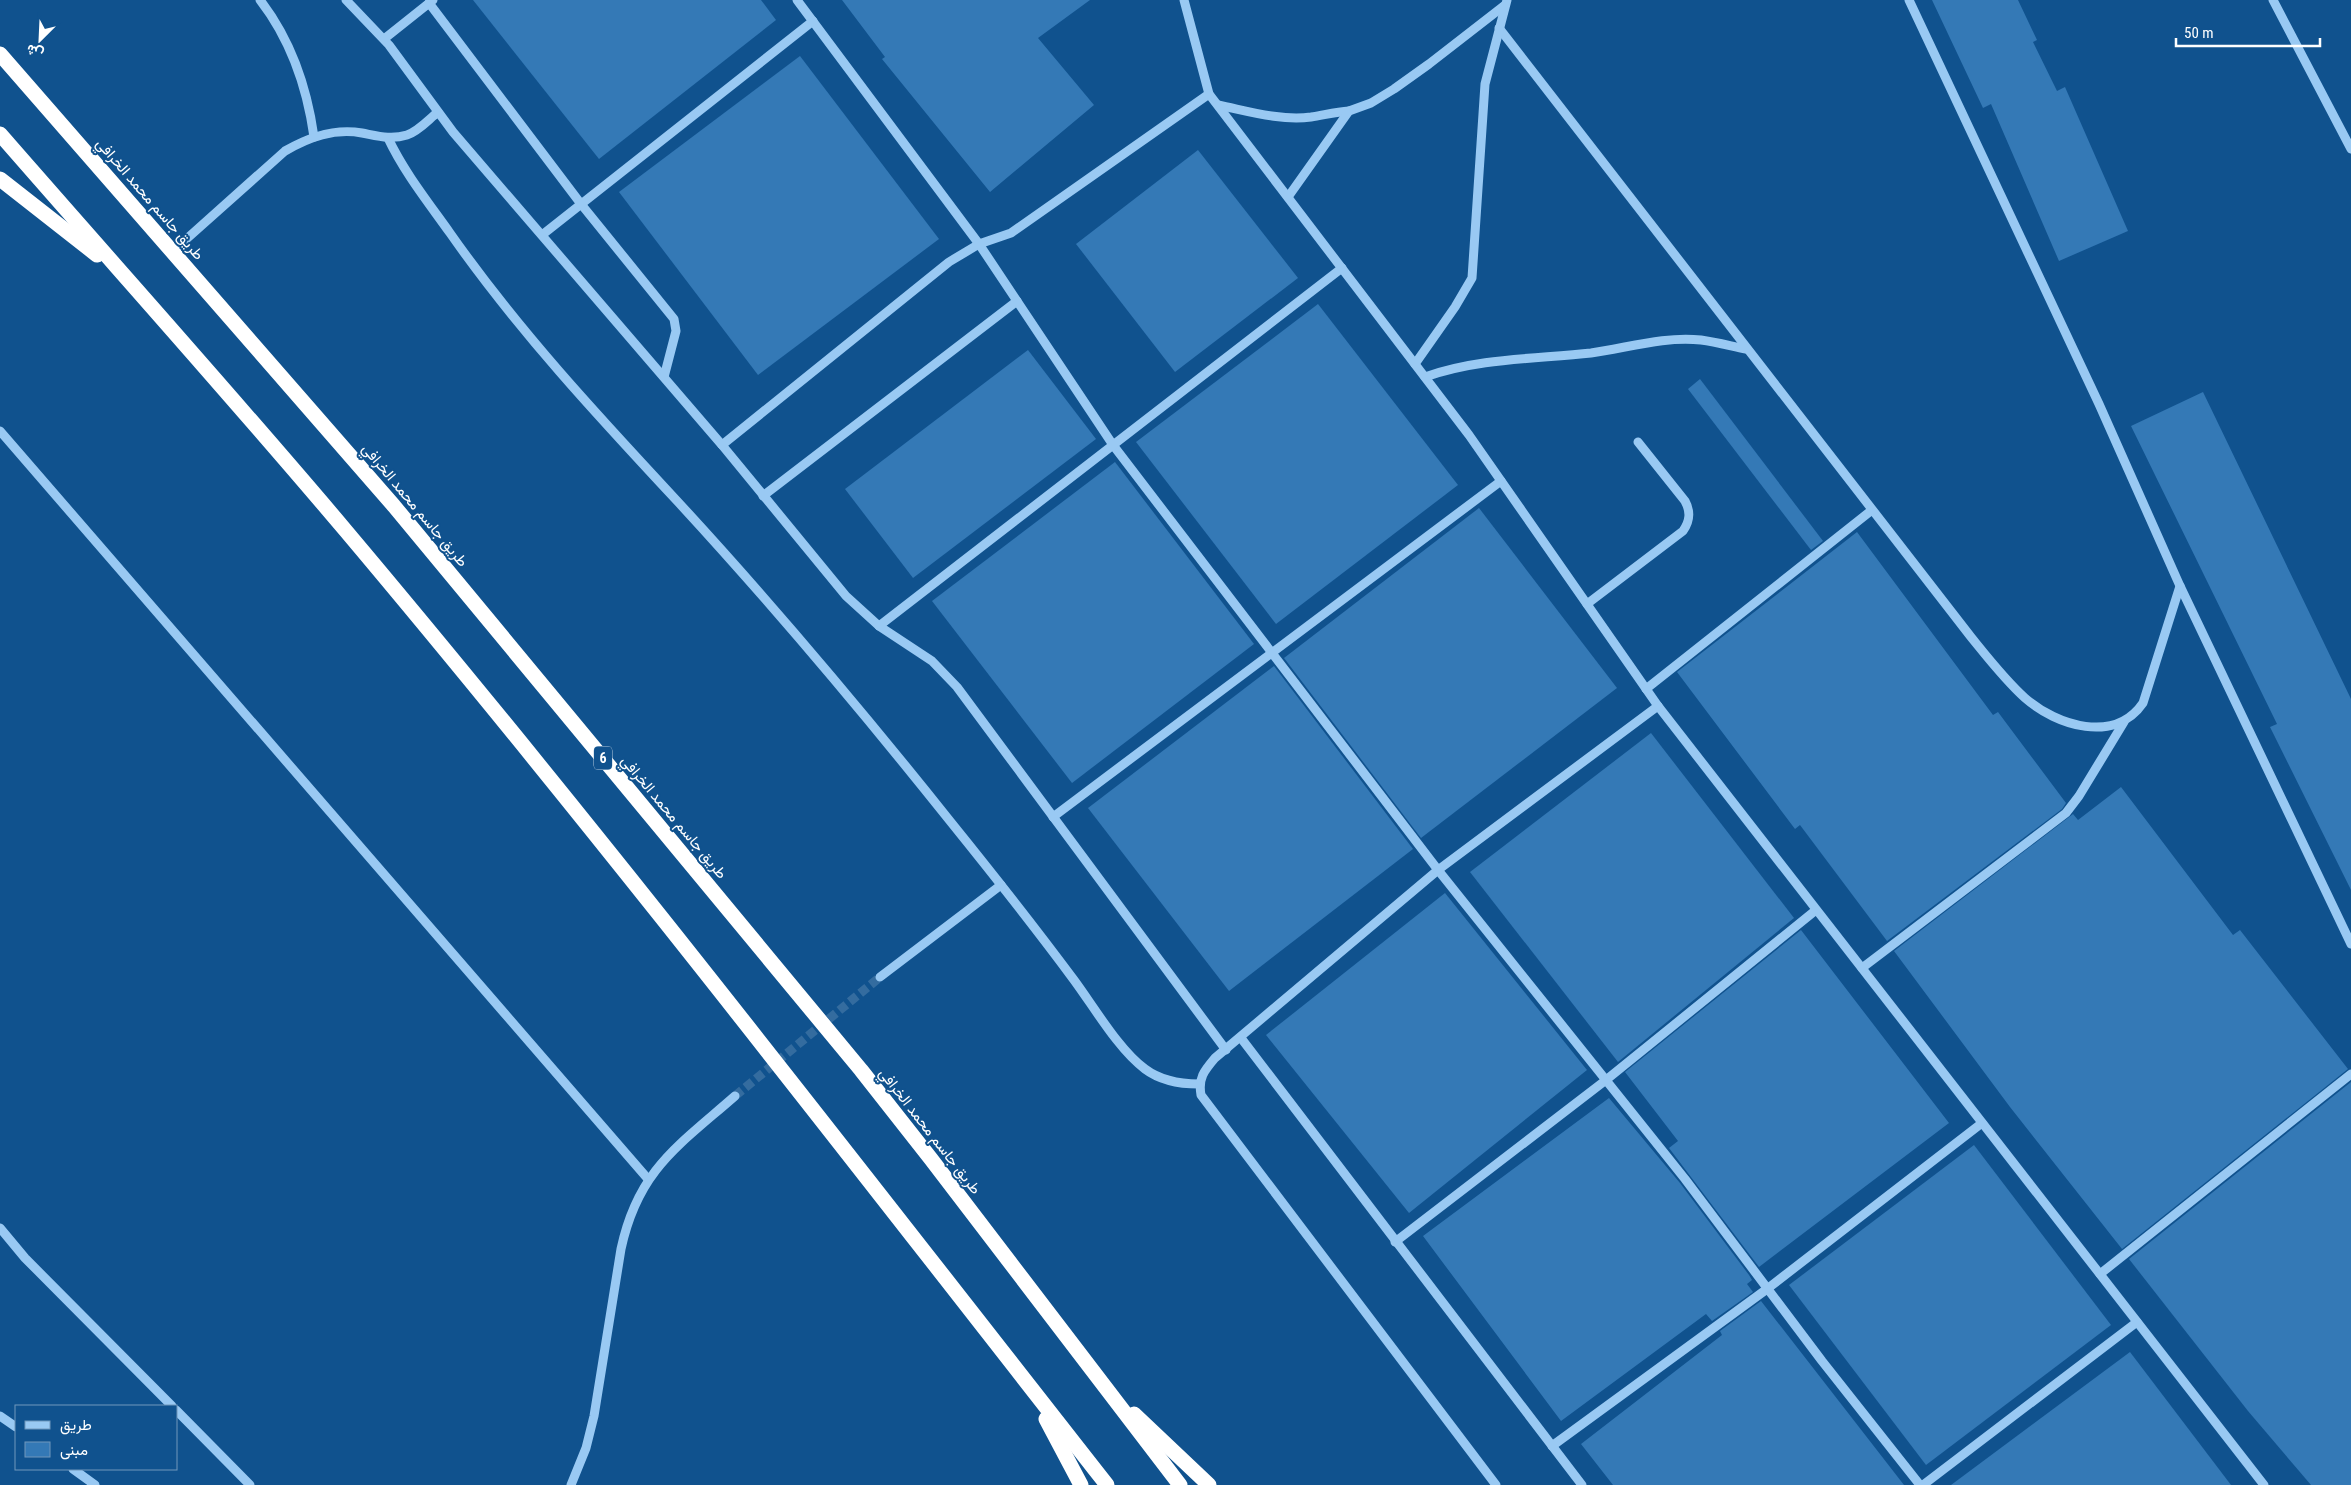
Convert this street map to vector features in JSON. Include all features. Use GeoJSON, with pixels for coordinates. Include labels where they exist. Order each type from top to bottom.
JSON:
{"type":"FeatureCollection","features":[{"type":"Feature","properties":{"kind":"highway","name":"طريق جاسم محمد الخرافي"},"geometry":{"type":"LineString","coordinates":[[0,54],[394,506],[861,1070],[1180,1485]]}},
{"type":"Feature","properties":{"kind":"highway"},"geometry":{"type":"LineString","coordinates":[[0,134],[346,531],[588,826],[884,1198],[1107,1485]]}},
{"type":"Feature","properties":{"kind":"highway"},"geometry":{"type":"LineString","coordinates":[[0,179],[125,277]]}},
{"type":"Feature","properties":{"kind":"highway"},"geometry":{"type":"LineString","coordinates":[[1025,1381],[1081,1485]]}},
{"type":"Feature","properties":{"kind":"highway"},"geometry":{"type":"LineString","coordinates":[[1107,1389],[1209,1485]]}},
{"type":"Feature","properties":{"kind":"street"},"geometry":{"type":"LineString","coordinates":[[260,0],[280,30],[300,73],[314,137]]}},
{"type":"Feature","properties":{"kind":"street"},"geometry":{"type":"LineString","coordinates":[[346,0],[384,39],[438,112],[722,445],[846,596],[879,626],[932,661],[957,687],[1226,1050]]}},
{"type":"Feature","properties":{"kind":"street"},"geometry":{"type":"LineString","coordinates":[[797,0],[979,244],[1112,446],[1438,870],[1685,1180],[1767,1289],[1922,1485],[2137,1322]]}},
{"type":"Feature","properties":{"kind":"street"},"geometry":{"type":"LineString","coordinates":[[1184,0],[1210,94],[1218,106],[1425,377],[1501,481],[1658,706],[2264,1485]]}},
{"type":"Feature","properties":{"kind":"street"},"geometry":{"type":"LineString","coordinates":[[1909,0],[2099,404],[2180,586],[2351,944]]}},
{"type":"Feature","properties":{"kind":"street"},"geometry":{"type":"LineString","coordinates":[[2273,0],[2351,149]]}},
{"type":"Feature","properties":{"kind":"street"},"geometry":{"type":"LineString","coordinates":[[384,39],[431,2],[581,204],[674,319],[676,331],[664,377]]}},
{"type":"Feature","properties":{"kind":"street"},"geometry":{"type":"LineString","coordinates":[[1218,106],[1287,117],[1310,117],[1330,112],[1349,111],[1371,103],[1394,89],[1508,2]]}},
{"type":"Feature","properties":{"kind":"street"},"geometry":{"type":"LineString","coordinates":[[1415,364],[1455,307],[1472,278],[1484,84],[1508,2]]}},
{"type":"Feature","properties":{"kind":"street"},"geometry":{"type":"LineString","coordinates":[[542,235],[813,21]]}},
{"type":"Feature","properties":{"kind":"street"},"geometry":{"type":"LineString","coordinates":[[1499,28],[1971,637],[2026,700],[2052,716],[2092,728],[2114,726],[2132,717],[2143,703],[2180,586]]}},
{"type":"Feature","properties":{"kind":"street"},"geometry":{"type":"LineString","coordinates":[[722,445],[949,262],[979,244],[1011,233],[1210,94]]}},
{"type":"Feature","properties":{"kind":"street"},"geometry":{"type":"LineString","coordinates":[[1288,197],[1349,111]]}},
{"type":"Feature","properties":{"kind":"street"},"geometry":{"type":"LineString","coordinates":[[173,251],[286,151],[314,137],[346,131],[388,138],[398,137],[413,132],[438,112]]}},
{"type":"Feature","properties":{"kind":"street"},"geometry":{"type":"LineString","coordinates":[[388,138],[410,178],[499,300],[586,405],[679,504],[862,714],[1001,885],[1135,1060],[1164,1079],[1199,1084]]}},
{"type":"Feature","properties":{"kind":"street"},"geometry":{"type":"LineString","coordinates":[[879,626],[1342,268]]}},
{"type":"Feature","properties":{"kind":"street"},"geometry":{"type":"LineString","coordinates":[[763,496],[1017,301]]}},
{"type":"Feature","properties":{"kind":"street"},"geometry":{"type":"LineString","coordinates":[[1425,377],[1447,370],[1521,358],[1592,353],[1668,340],[1700,340],[1746,349]]}},
{"type":"Feature","properties":{"kind":"street"},"geometry":{"type":"LineString","coordinates":[[0,431],[648,1179]]}},
{"type":"Feature","properties":{"kind":"street"},"geometry":{"type":"LineString","coordinates":[[1587,604],[1683,531],[1689,520],[1688,507],[1685,501],[1638,442]]}},
{"type":"Feature","properties":{"kind":"street"},"geometry":{"type":"LineString","coordinates":[[1053,817],[1273,654],[1501,481]]}},
{"type":"Feature","properties":{"kind":"street"},"geometry":{"type":"LineString","coordinates":[[1646,689],[1872,510]]}},
{"type":"Feature","properties":{"kind":"street"},"geometry":{"type":"LineString","coordinates":[[1496,1485],[1201,1096],[1199,1084],[1201,1075],[1226,1050],[1438,870],[1658,706]]}},
{"type":"Feature","properties":{"kind":"street"},"geometry":{"type":"LineString","coordinates":[[1862,968],[2066,813],[2079,796],[2124,722]]}},
{"type":"Feature","properties":{"kind":"street"},"geometry":{"type":"LineString","coordinates":[[880,977],[1001,885]]}},
{"type":"Feature","properties":{"kind":"street"},"geometry":{"type":"LineString","coordinates":[[1395,1242],[1606,1080],[1816,910]]}},
{"type":"Feature","properties":{"kind":"street"},"geometry":{"type":"LineString","coordinates":[[1241,1038],[1582,1485]]}},
{"type":"Feature","properties":{"kind":"street"},"geometry":{"type":"LineString","coordinates":[[2100,1274],[2351,1074]]}},
{"type":"Feature","properties":{"kind":"street"},"geometry":{"type":"LineString","coordinates":[[571,1485],[586,1448],[594,1416],[627,1224],[635,1201],[648,1179],[672,1151],[735,1096]]}},
{"type":"Feature","properties":{"kind":"street"},"geometry":{"type":"LineString","coordinates":[[1552,1446],[1767,1289],[1982,1123]]}},
{"type":"Feature","properties":{"kind":"street"},"geometry":{"type":"LineString","coordinates":[[0,1228],[36,1269],[171,1405]]}},
{"type":"Feature","properties":{"kind":"street"},"geometry":{"type":"LineString","coordinates":[[178,1412],[250,1485]]}},
{"type":"Feature","properties":{"kind":"street"},"geometry":{"type":"LineString","coordinates":[[0,1416],[15,1426]]}},
{"type":"Feature","properties":{"kind":"street"},"geometry":{"type":"LineString","coordinates":[[74,1470],[95,1485]]}},
{"type":"Feature","properties":{"kind":"building"},"geometry":{"type":"Polygon","coordinates":[[[473,0],[761,0],[776,20],[599,159],[473,0]]]}},
{"type":"Feature","properties":{"kind":"building"},"geometry":{"type":"Polygon","coordinates":[[[842,0],[1090,0],[1038,38],[1094,105],[990,192],[882,59],[885,57],[842,0]]]}},
{"type":"Feature","properties":{"kind":"building"},"geometry":{"type":"Polygon","coordinates":[[[1932,0],[2018,0],[2037,40],[2033,42],[2057,91],[2065,87],[2128,231],[2059,261],[1991,104],[1983,108],[1932,0]]]}},
{"type":"Feature","properties":{"kind":"building"},"geometry":{"type":"Polygon","coordinates":[[[800,56],[939,239],[758,375],[619,192],[800,56]]]}},
{"type":"Feature","properties":{"kind":"building"},"geometry":{"type":"Polygon","coordinates":[[[1198,150],[1298,278],[1175,372],[1076,244],[1198,150]]]}},
{"type":"Feature","properties":{"kind":"building"},"geometry":{"type":"Polygon","coordinates":[[[1318,304],[1458,485],[1276,624],[1136,442],[1318,304]]]}},
{"type":"Feature","properties":{"kind":"building"},"geometry":{"type":"Polygon","coordinates":[[[1028,350],[1096,439],[913,578],[845,489],[1028,350]]]}},
{"type":"Feature","properties":{"kind":"building"},"geometry":{"type":"Polygon","coordinates":[[[1700,379],[1823,541],[1811,550],[1688,389],[1700,379]]]}},
{"type":"Feature","properties":{"kind":"building"},"geometry":{"type":"Polygon","coordinates":[[[2203,392],[2351,699],[2351,890],[2270,727],[2277,724],[2131,426],[2203,392]]]}},
{"type":"Feature","properties":{"kind":"building"},"geometry":{"type":"Polygon","coordinates":[[[1115,462],[1254,644],[1072,783],[932,601],[1115,462]]]}},
{"type":"Feature","properties":{"kind":"building"},"geometry":{"type":"Polygon","coordinates":[[[1479,508],[1617,688],[1421,838],[1284,658],[1479,508]]]}},
{"type":"Feature","properties":{"kind":"building"},"geometry":{"type":"Polygon","coordinates":[[[1857,532],[1993,715],[1998,712],[2066,803],[2062,809],[1887,941],[1800,825],[1795,829],[1677,672],[1857,532]]]}},
{"type":"Feature","properties":{"kind":"building"},"geometry":{"type":"Polygon","coordinates":[[[1274,666],[1413,849],[1229,991],[1088,808],[1274,666]]]}},
{"type":"Feature","properties":{"kind":"building"},"geometry":{"type":"Polygon","coordinates":[[[1651,733],[1794,918],[1618,1062],[1470,872],[1651,733]]]}},
{"type":"Feature","properties":{"kind":"building"},"geometry":{"type":"Polygon","coordinates":[[[2121,787],[2233,935],[2240,930],[2348,1069],[2122,1249],[2010,1107],[1894,951],[2073,814],[2078,820],[2121,787]]]}},
{"type":"Feature","properties":{"kind":"building"},"geometry":{"type":"Polygon","coordinates":[[[1445,893],[1587,1070],[1409,1213],[1266,1035],[1445,893]]]}},
{"type":"Feature","properties":{"kind":"building"},"geometry":{"type":"Polygon","coordinates":[[[1801,930],[1949,1123],[1759,1267],[1669,1148],[1678,1141],[1625,1072],[1801,930]]]}},
{"type":"Feature","properties":{"kind":"building"},"geometry":{"type":"Polygon","coordinates":[[[2351,1082],[2351,1485],[2311,1485],[2248,1411],[2129,1259],[2351,1082]]]}},
{"type":"Feature","properties":{"kind":"building"},"geometry":{"type":"Polygon","coordinates":[[[1609,1098],[1680,1183],[1749,1275],[1752,1280],[1747,1284],[1753,1292],[1712,1321],[1706,1314],[1561,1421],[1423,1236],[1609,1098]]]}},
{"type":"Feature","properties":{"kind":"building"},"geometry":{"type":"Polygon","coordinates":[[[1974,1145],[2111,1325],[1926,1465],[1789,1285],[1974,1145]]]}},
{"type":"Feature","properties":{"kind":"building"},"geometry":{"type":"Polygon","coordinates":[[[1761,1301],[1904,1485],[1613,1485],[1581,1444],[1722,1335],[1720,1331],[1761,1301]]]}},
{"type":"Feature","properties":{"kind":"building"},"geometry":{"type":"Polygon","coordinates":[[[2130,1352],[2231,1485],[1951,1485],[2130,1352]]]}},
{"type":"Feature","properties":{"kind":"tunnel"},"geometry":{"type":"LineString","coordinates":[[735,1096],[880,977]]}}]}
